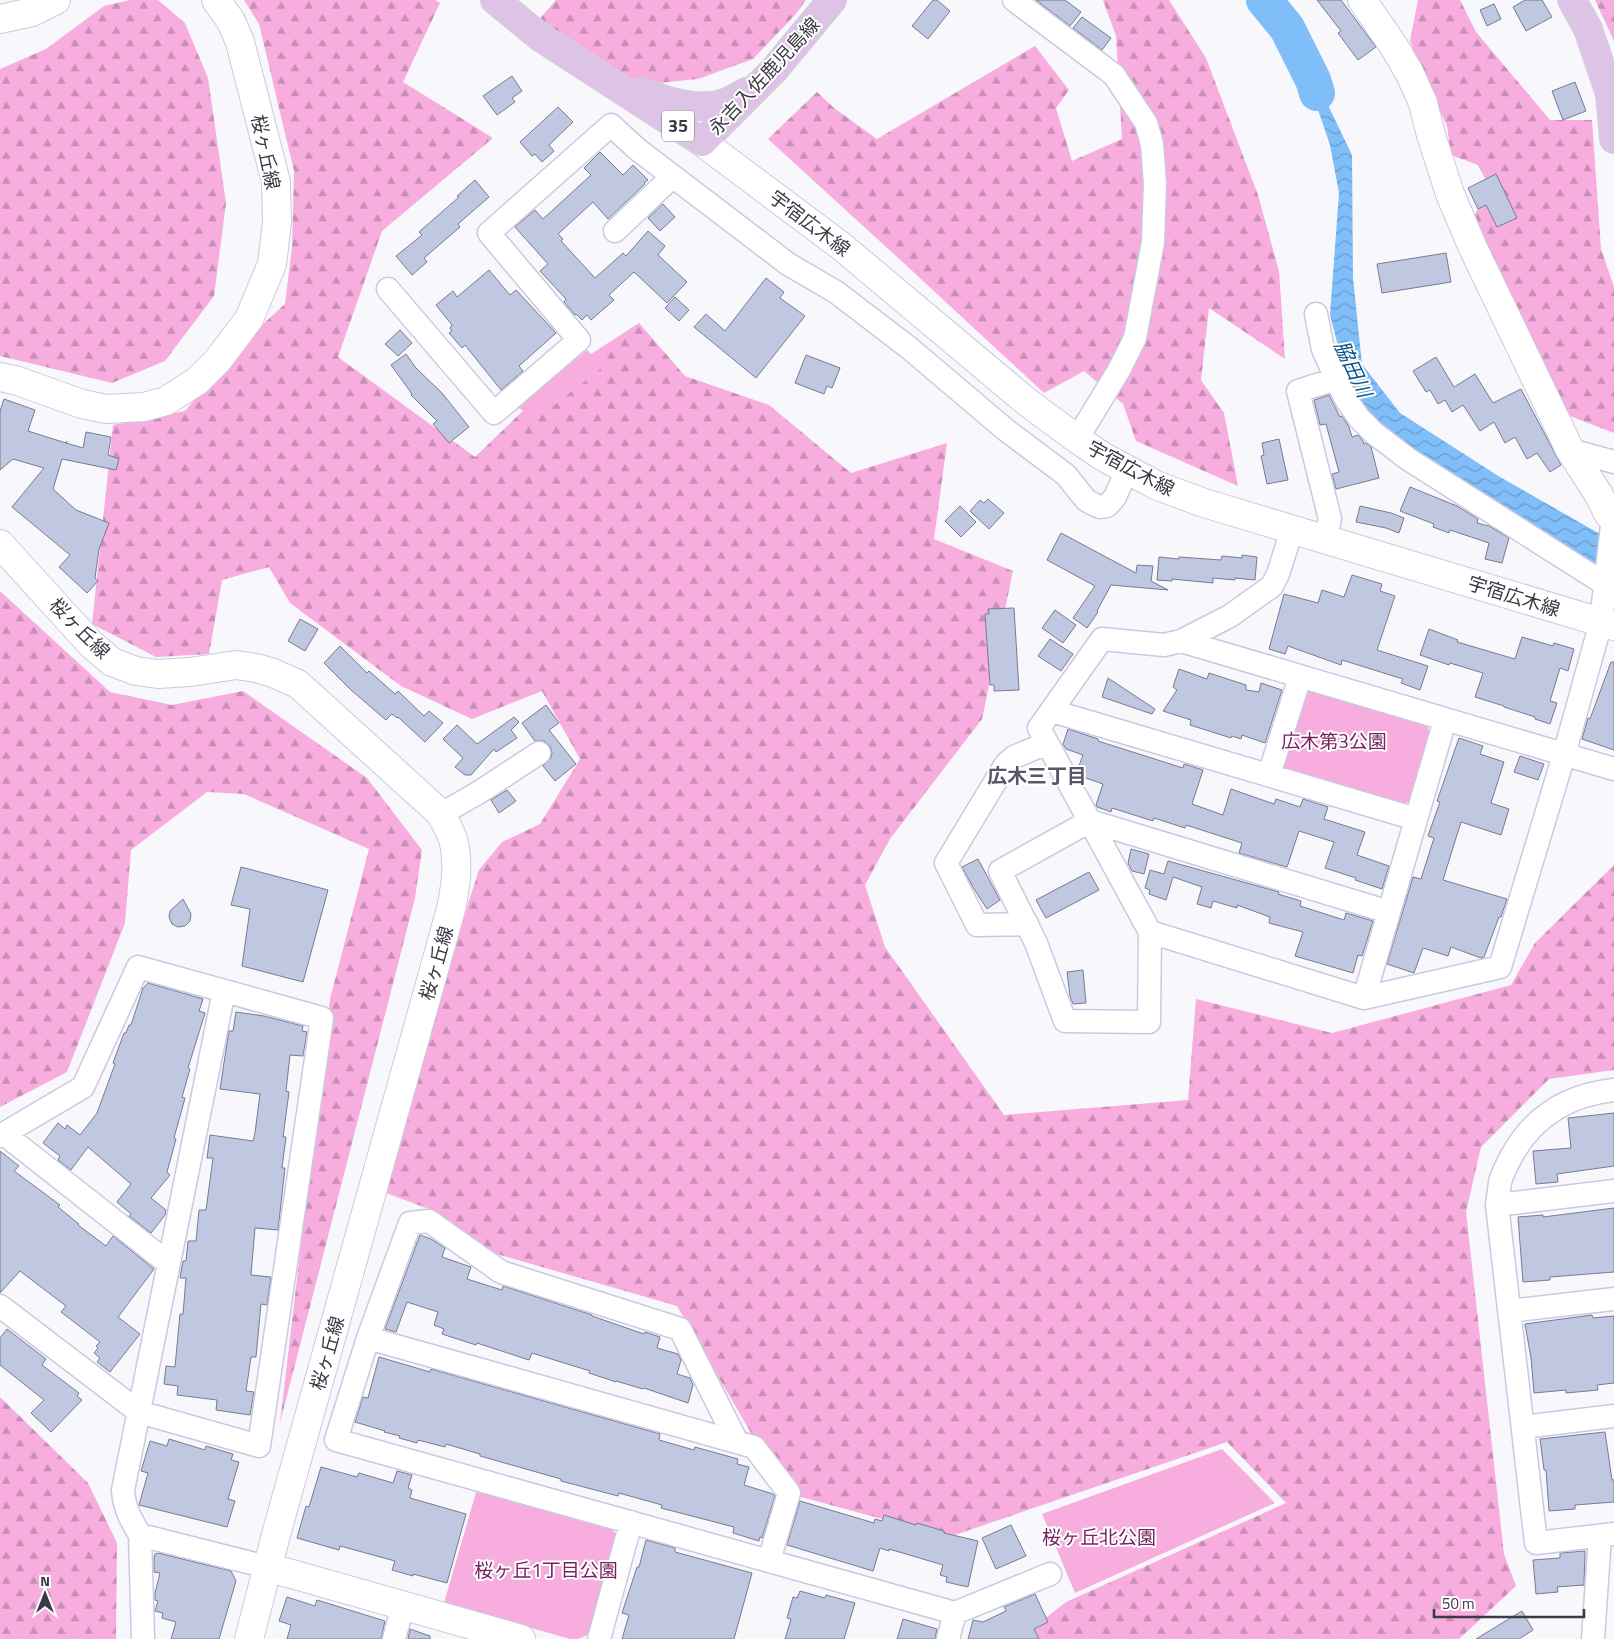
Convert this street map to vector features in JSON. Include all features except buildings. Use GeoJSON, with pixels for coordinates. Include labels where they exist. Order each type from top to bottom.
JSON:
{"type":"FeatureCollection","features":[{"type":"Feature","properties":{"kind":"main road","name":"永吉入佐鹿児島線"},"geometry":{"type":"LineString","coordinates":[[495,0],[540,37],[702,142],[774,70],[832,0]]}},
{"type":"Feature","properties":{"kind":"main road"},"geometry":{"type":"LineString","coordinates":[[1572,0],[1588,29],[1610,94],[1614,139]]}},
{"type":"Feature","properties":{"kind":"main road"},"geometry":{"type":"LineString","coordinates":[[602,78],[670,102],[686,105],[724,103],[758,87]]}},
{"type":"Feature","properties":{"kind":"street"},"geometry":{"type":"LineString","coordinates":[[0,19],[32,12],[56,0]]}},
{"type":"Feature","properties":{"kind":"street","name":"桜ヶ丘線"},"geometry":{"type":"LineString","coordinates":[[0,377],[18,381],[90,406],[106,409],[144,407],[166,401],[197,381],[218,360],[249,319],[272,264],[277,222],[276,182],[240,42],[231,21],[216,0]]}},
{"type":"Feature","properties":{"kind":"street"},"geometry":{"type":"LineString","coordinates":[[1014,0],[1114,75],[1146,123],[1152,144],[1155,184],[1153,242],[1135,338],[1119,370],[1077,439]]}},
{"type":"Feature","properties":{"kind":"street"},"geometry":{"type":"LineString","coordinates":[[1150,932],[1364,998],[1500,967],[1564,755],[1608,624],[1605,581],[1611,526],[1599,495],[1570,450],[1473,248],[1450,194],[1431,136],[1423,103],[1409,72],[1362,0]]}},
{"type":"Feature","properties":{"kind":"street"},"geometry":{"type":"LineString","coordinates":[[388,289],[494,413],[579,340],[489,233],[611,124],[637,149],[672,177],[788,264],[836,292],[908,347],[1006,430],[1066,475],[1086,500],[1100,507],[1107,506],[1115,497],[1127,470]]}},
{"type":"Feature","properties":{"kind":"street","name":"宇宿広木線"},"geometry":{"type":"LineString","coordinates":[[702,142],[835,241],[1026,402],[1102,456],[1127,470],[1158,486],[1204,503],[1608,624]]}},
{"type":"Feature","properties":{"kind":"street"},"geometry":{"type":"LineString","coordinates":[[615,231],[672,177]]}},
{"type":"Feature","properties":{"kind":"street"},"geometry":{"type":"LineString","coordinates":[[1316,314],[1323,349],[1336,380],[1359,418],[1374,433],[1408,459],[1605,581]]}},
{"type":"Feature","properties":{"kind":"street"},"geometry":{"type":"LineString","coordinates":[[1325,540],[1330,519],[1298,391],[1336,380]]}},
{"type":"Feature","properties":{"kind":"street"},"geometry":{"type":"LineString","coordinates":[[1570,450],[1614,462]]}},
{"type":"Feature","properties":{"kind":"street"},"geometry":{"type":"LineString","coordinates":[[1292,530],[1278,574],[1272,586],[1230,616],[1181,641],[1164,645],[1102,639],[1039,728],[1090,821],[1150,932],[1149,1022],[1066,1021],[1027,924],[1000,872],[1090,821],[1389,912]]}},
{"type":"Feature","properties":{"kind":"street","name":"桜ヶ丘線"},"geometry":{"type":"LineString","coordinates":[[0,544],[91,644],[112,662],[136,671],[158,674],[190,672],[236,665],[273,673],[298,684],[441,814],[452,838],[457,864],[451,909],[267,1567],[249,1639]]}},
{"type":"Feature","properties":{"kind":"street"},"geometry":{"type":"LineString","coordinates":[[1181,641],[1614,769]]}},
{"type":"Feature","properties":{"kind":"street"},"geometry":{"type":"LineString","coordinates":[[1269,775],[1300,677]]}},
{"type":"Feature","properties":{"kind":"street"},"geometry":{"type":"LineString","coordinates":[[1052,711],[1416,819]]}},
{"type":"Feature","properties":{"kind":"street"},"geometry":{"type":"LineString","coordinates":[[1364,998],[1445,720]]}},
{"type":"Feature","properties":{"kind":"street"},"geometry":{"type":"LineString","coordinates":[[1027,924],[977,925],[946,863],[1006,764],[1014,757],[1047,743]]}},
{"type":"Feature","properties":{"kind":"street"},"geometry":{"type":"LineString","coordinates":[[441,814],[478,793],[538,753]]}},
{"type":"Feature","properties":{"kind":"street"},"geometry":{"type":"LineString","coordinates":[[0,1306],[139,1412],[259,1446],[322,1018],[138,967],[83,1087],[2,1135],[168,1262]]}},
{"type":"Feature","properties":{"kind":"street"},"geometry":{"type":"LineString","coordinates":[[143,1639],[140,1535],[127,1512],[123,1490],[224,991]]}},
{"type":"Feature","properties":{"kind":"street"},"geometry":{"type":"LineString","coordinates":[[1593,1639],[1607,1535],[1536,1543],[1497,1205],[1500,1180],[1508,1162],[1519,1142],[1535,1124],[1556,1108],[1574,1098],[1596,1092],[1614,1090]]}},
{"type":"Feature","properties":{"kind":"street"},"geometry":{"type":"LineString","coordinates":[[1497,1205],[1614,1191]]}},
{"type":"Feature","properties":{"kind":"street"},"geometry":{"type":"LineString","coordinates":[[738,1442],[680,1329],[501,1272],[429,1221],[410,1223],[368,1338],[336,1440],[955,1613],[1050,1574]]}},
{"type":"Feature","properties":{"kind":"street"},"geometry":{"type":"LineString","coordinates":[[1509,1311],[1614,1298]]}},
{"type":"Feature","properties":{"kind":"street"},"geometry":{"type":"LineString","coordinates":[[368,1338],[754,1447],[789,1493],[769,1561]]}},
{"type":"Feature","properties":{"kind":"street"},"geometry":{"type":"LineString","coordinates":[[1523,1427],[1614,1416]]}},
{"type":"Feature","properties":{"kind":"street"},"geometry":{"type":"LineString","coordinates":[[599,1639],[631,1522]]}},
{"type":"Feature","properties":{"kind":"street"},"geometry":{"type":"LineString","coordinates":[[140,1535],[267,1567],[521,1639]]}},
{"type":"Feature","properties":{"kind":"street"},"geometry":{"type":"LineString","coordinates":[[394,1639],[403,1605]]}},
{"type":"Feature","properties":{"kind":"street"},"geometry":{"type":"LineString","coordinates":[[948,1639],[955,1613]]}},
{"type":"Feature","properties":{"kind":"green space"},"geometry":{"type":"Polygon","coordinates":[[[130,0],[158,0],[185,23],[208,78],[226,203],[214,296],[165,361],[112,383],[0,356],[0,69],[46,49],[104,6],[130,0]]]}},
{"type":"Feature","properties":{"kind":"green space"},"geometry":{"type":"Polygon","coordinates":[[[244,0],[435,0],[440,3],[403,82],[493,138],[382,231],[338,357],[475,457],[563,372],[639,323],[685,376],[769,405],[851,473],[947,443],[934,539],[1013,571],[982,719],[890,839],[865,885],[885,947],[1004,1115],[1188,1100],[1196,999],[1332,1033],[1511,985],[1535,943],[1614,865],[1614,1070],[1549,1079],[1481,1147],[1466,1212],[1504,1554],[1516,1586],[1459,1639],[1019,1639],[1066,1602],[1286,1503],[1227,1442],[949,1537],[786,1493],[677,1306],[490,1252],[429,1209],[386,1193],[479,870],[502,842],[540,824],[580,759],[542,691],[472,719],[401,686],[290,603],[269,567],[222,580],[209,654],[156,657],[92,624],[113,425],[185,411],[241,344],[285,304],[292,248],[294,171],[259,24],[244,0]]]}},
{"type":"Feature","properties":{"kind":"green space"},"geometry":{"type":"Polygon","coordinates":[[[556,0],[806,0],[794,16],[753,59],[698,79],[638,85],[538,21],[556,0]]]}},
{"type":"Feature","properties":{"kind":"green space"},"geometry":{"type":"Polygon","coordinates":[[[1103,0],[1169,0],[1206,58],[1258,195],[1279,271],[1285,359],[1209,308],[1201,380],[1224,413],[1238,486],[1136,441],[1123,404],[1084,371],[1044,393],[768,139],[817,92],[834,108],[877,139],[1035,46],[1069,90],[1056,108],[1072,161],[1122,139],[1116,36],[1103,0]]]}},
{"type":"Feature","properties":{"kind":"green space"},"geometry":{"type":"Polygon","coordinates":[[[1418,0],[1460,0],[1476,32],[1550,120],[1592,120],[1601,249],[1614,287],[1614,433],[1562,413],[1471,221],[1490,188],[1478,165],[1451,155],[1447,126],[1410,41],[1418,0]]]}},
{"type":"Feature","properties":{"kind":"green space"},"geometry":{"type":"Polygon","coordinates":[[[1595,0],[1614,0],[1614,41],[1595,0]]]}},
{"type":"Feature","properties":{"kind":"green space"},"geometry":{"type":"Polygon","coordinates":[[[587,350],[604,366],[537,419],[517,407],[587,350]]]}},
{"type":"Feature","properties":{"kind":"green space"},"geometry":{"type":"Polygon","coordinates":[[[0,591],[110,692],[172,705],[243,691],[367,778],[422,850],[415,898],[280,1423],[330,999],[369,849],[244,794],[207,792],[131,850],[125,923],[67,1072],[0,1107],[0,591]]]}},
{"type":"Feature","properties":{"kind":"green space","name":"広木第3公園"},"geometry":{"type":"Polygon","coordinates":[[[1309,688],[1426,722],[1430,734],[1410,801],[1399,806],[1283,773],[1278,761],[1309,688]]]}},
{"type":"Feature","properties":{"kind":"green space"},"geometry":{"type":"Polygon","coordinates":[[[0,1397],[88,1483],[117,1543],[116,1639],[0,1639],[0,1397]]]}},
{"type":"Feature","properties":{"kind":"green space","name":"桜ヶ丘北公園"},"geometry":{"type":"Polygon","coordinates":[[[1222,1449],[1275,1503],[1075,1593],[1042,1514],[1222,1449]]]}},
{"type":"Feature","properties":{"kind":"green space","name":"桜ヶ丘1丁目公園"},"geometry":{"type":"Polygon","coordinates":[[[477,1489],[610,1526],[619,1540],[592,1633],[578,1639],[570,1639],[444,1603],[477,1489]]]}},
{"type":"Feature","properties":{"kind":"water"},"geometry":{"type":"Polygon","coordinates":[[[1288,22],[1352,155],[1353,278],[1362,364],[1400,413],[1500,477],[1614,542],[1614,578],[1584,557],[1413,456],[1364,408],[1345,373],[1330,315],[1339,193],[1330,145],[1288,22]]]}},
{"type":"Feature","properties":{"kind":"waterway","name":"脇田川"},"geometry":{"type":"LineString","coordinates":[[1264,0],[1287,28],[1313,80],[1317,93]]}},
{"type":"Feature","properties":{"kind":"district","name":"広木三丁目"},"geometry":{"type":"Point","coordinates":[1037,776]}}]}
